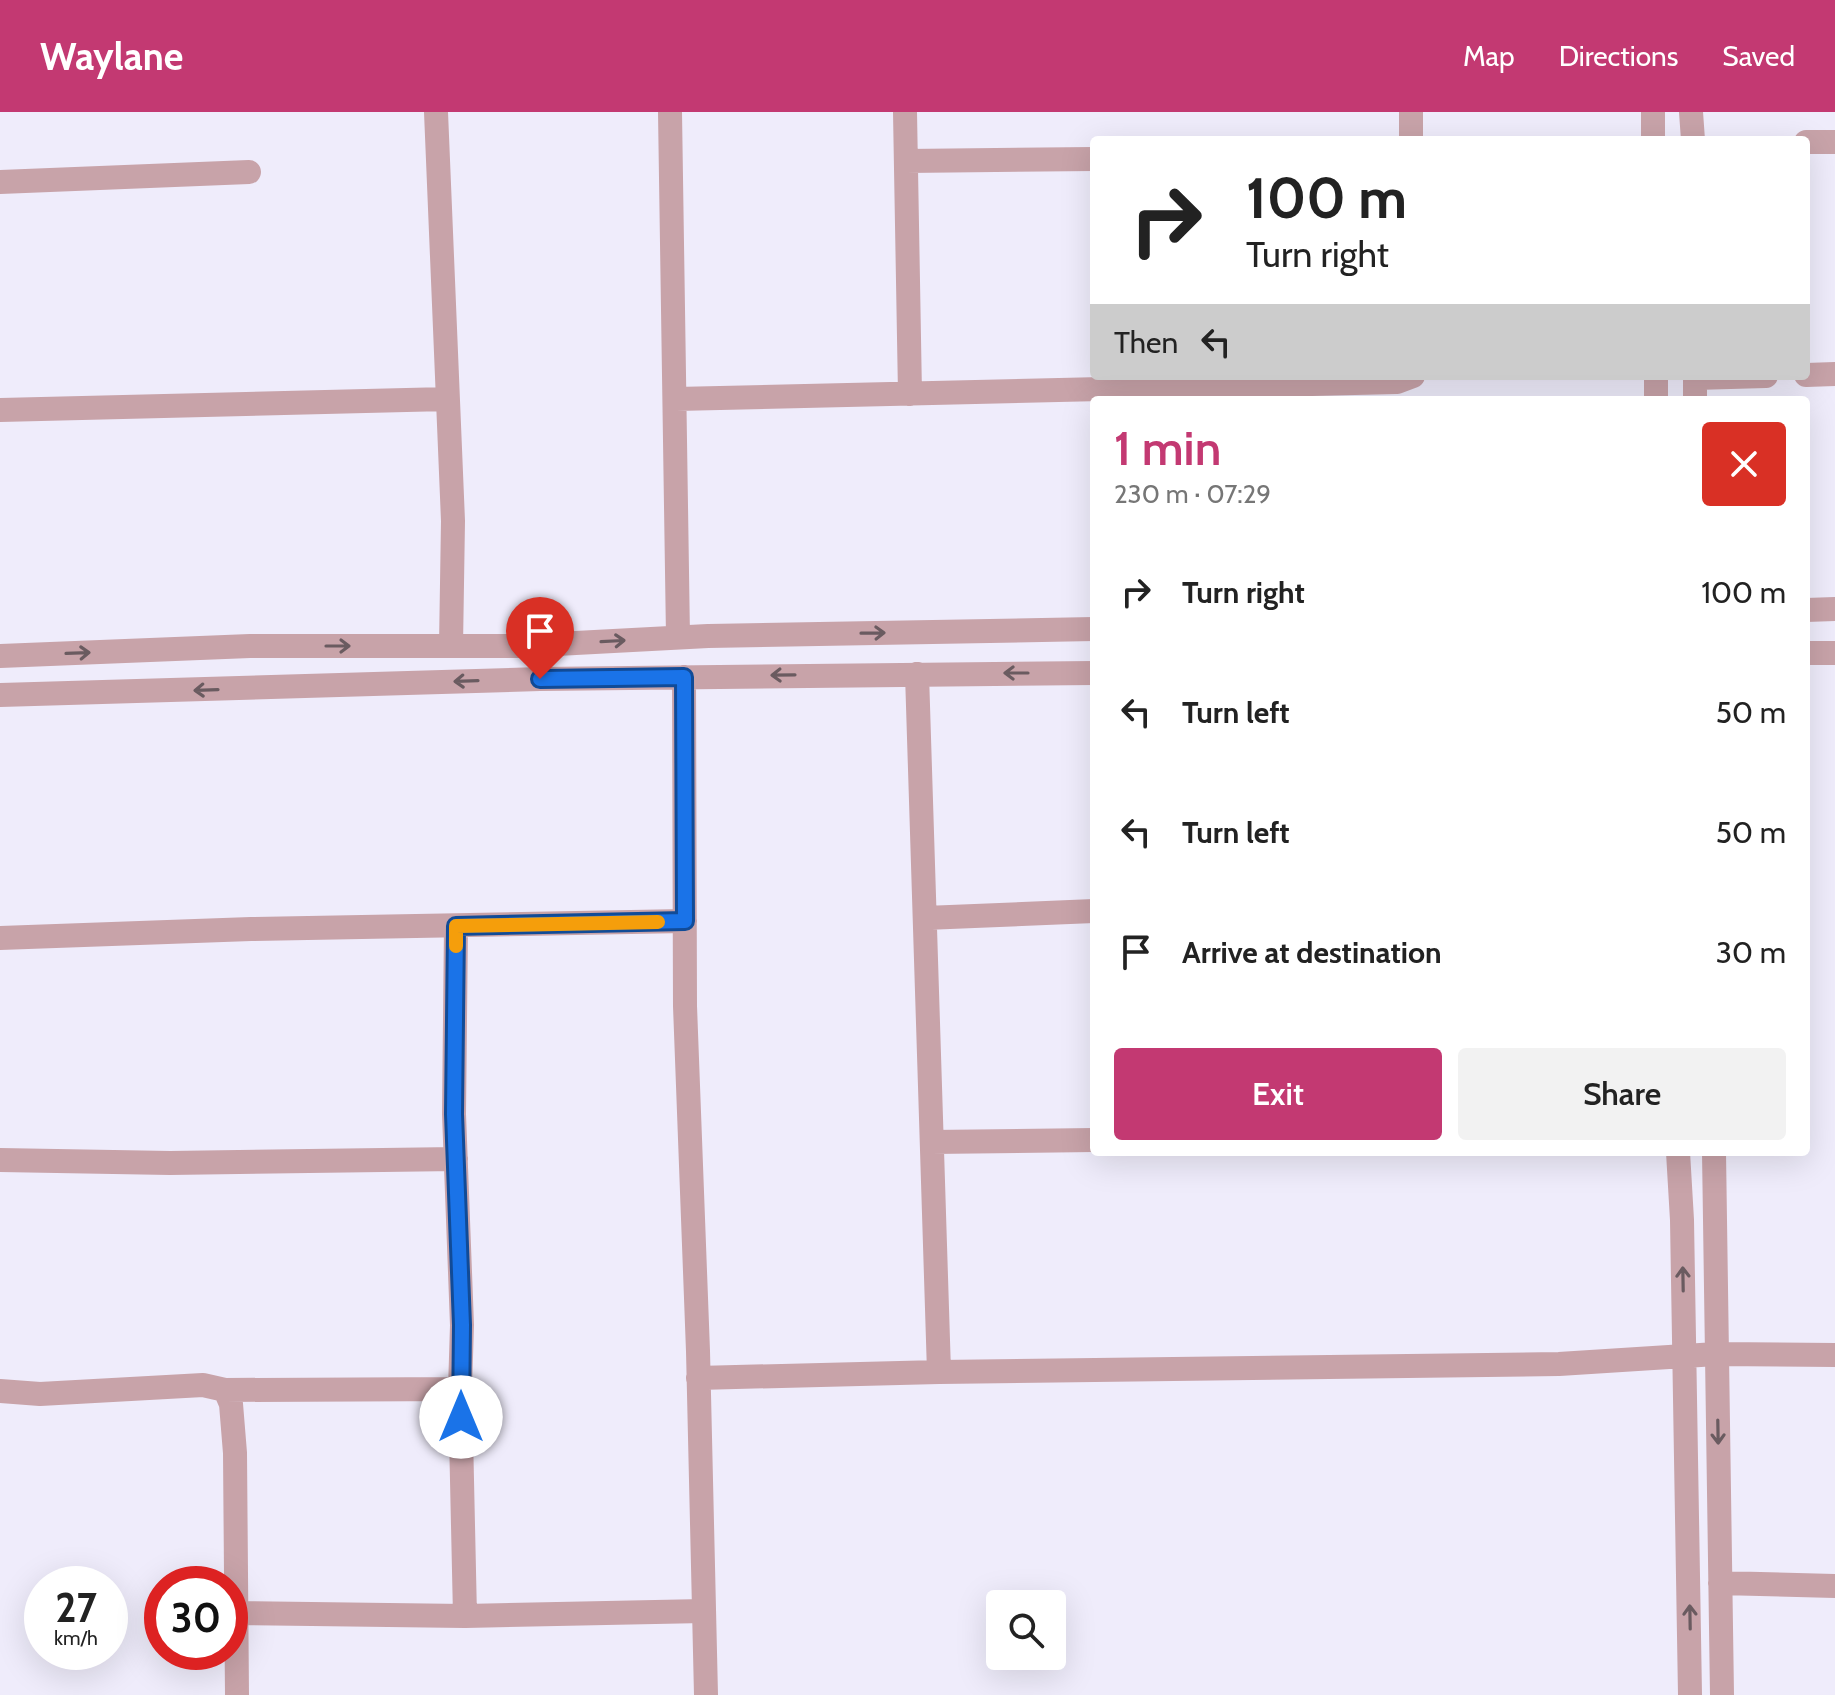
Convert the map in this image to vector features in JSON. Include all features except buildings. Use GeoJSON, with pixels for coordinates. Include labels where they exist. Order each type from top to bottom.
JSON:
{"type":"FeatureCollection","features":[{"type":"Feature","properties":{"kind":"street"},"geometry":{"type":"LineString","coordinates":[[436,112],[453,521],[451,646]]}},
{"type":"Feature","properties":{"kind":"street"},"geometry":{"type":"LineString","coordinates":[[670,112],[678,637]]}},
{"type":"Feature","properties":{"kind":"street"},"geometry":{"type":"LineString","coordinates":[[905,112],[910,394]]}},
{"type":"Feature","properties":{"kind":"street"},"geometry":{"type":"LineString","coordinates":[[1411,112],[1411,136]]}},
{"type":"Feature","properties":{"kind":"street"},"geometry":{"type":"LineString","coordinates":[[1653,112],[1653,136]]}},
{"type":"Feature","properties":{"kind":"street"},"geometry":{"type":"LineString","coordinates":[[1691,112],[1693,136]]}},
{"type":"Feature","properties":{"kind":"street"},"geometry":{"type":"LineString","coordinates":[[1810,142],[1835,142]]}},
{"type":"Feature","properties":{"kind":"street"},"geometry":{"type":"LineString","coordinates":[[906,161],[1090,159]]}},
{"type":"Feature","properties":{"kind":"street"},"geometry":{"type":"LineString","coordinates":[[0,182],[249,172]]}},
{"type":"Feature","properties":{"kind":"street"},"geometry":{"type":"LineString","coordinates":[[1810,375],[1835,374]]}},
{"type":"Feature","properties":{"kind":"street"},"geometry":{"type":"LineString","coordinates":[[676,399],[1402,380]]}},
{"type":"Feature","properties":{"kind":"street"},"geometry":{"type":"LineString","coordinates":[[1695,385],[1734,380]]}},
{"type":"Feature","properties":{"kind":"street"},"geometry":{"type":"LineString","coordinates":[[0,410],[447,399]]}},
{"type":"Feature","properties":{"kind":"street"},"geometry":{"type":"LineString","coordinates":[[1810,610],[1835,609]]}},
{"type":"Feature","properties":{"kind":"street"},"geometry":{"type":"LineString","coordinates":[[0,656],[250,646],[519,646],[678,637],[1090,629]]}},
{"type":"Feature","properties":{"kind":"street"},"geometry":{"type":"LineString","coordinates":[[1810,653],[1835,653]]}},
{"type":"Feature","properties":{"kind":"street"},"geometry":{"type":"LineString","coordinates":[[0,695],[684,677],[1090,673]]}},
{"type":"Feature","properties":{"kind":"street"},"geometry":{"type":"LineString","coordinates":[[917,674],[939,1372]]}},
{"type":"Feature","properties":{"kind":"street"},"geometry":{"type":"LineString","coordinates":[[684,677],[685,1006],[706,1695]]}},
{"type":"Feature","properties":{"kind":"street"},"geometry":{"type":"LineString","coordinates":[[925,918],[1090,911]]}},
{"type":"Feature","properties":{"kind":"street"},"geometry":{"type":"LineString","coordinates":[[0,938],[251,929],[685,921]]}},
{"type":"Feature","properties":{"kind":"street"},"geometry":{"type":"LineString","coordinates":[[456,926],[456,1159],[462,1325],[460,1389],[465,1616]]}},
{"type":"Feature","properties":{"kind":"street"},"geometry":{"type":"LineString","coordinates":[[932,1142],[1090,1140]]}},
{"type":"Feature","properties":{"kind":"street"},"geometry":{"type":"LineString","coordinates":[[1678,1156],[1690,1695]]}},
{"type":"Feature","properties":{"kind":"street"},"geometry":{"type":"LineString","coordinates":[[1714,1156],[1722,1695]]}},
{"type":"Feature","properties":{"kind":"street"},"geometry":{"type":"LineString","coordinates":[[0,1160],[170,1163],[456,1159]]}},
{"type":"Feature","properties":{"kind":"street"},"geometry":{"type":"LineString","coordinates":[[698,1378],[1559,1364],[1716,1354],[1835,1355]]}},
{"type":"Feature","properties":{"kind":"street"},"geometry":{"type":"LineString","coordinates":[[0,1391],[40,1394],[203,1385],[225,1390],[460,1389]]}},
{"type":"Feature","properties":{"kind":"street"},"geometry":{"type":"LineString","coordinates":[[225,1390],[231,1404],[235,1453],[236,1566]]}},
{"type":"Feature","properties":{"kind":"street"},"geometry":{"type":"LineString","coordinates":[[1720,1583],[1835,1586]]}},
{"type":"Feature","properties":{"kind":"street"},"geometry":{"type":"LineString","coordinates":[[248,1613],[465,1616],[704,1611]]}},
{"type":"Feature","properties":{"kind":"street"},"geometry":{"type":"LineString","coordinates":[[237,1670],[237,1695]]}},
{"type":"Feature","properties":{"kind":"slow traffic"},"geometry":{"type":"LineString","coordinates":[[456,946],[456,926],[658,922]]}},
{"type":"Feature","properties":{"kind":"route"},"geometry":{"type":"LineString","coordinates":[[461,1417],[462,1325],[454,1114],[456,926],[685,921],[684,677],[540,679]]}}]}
